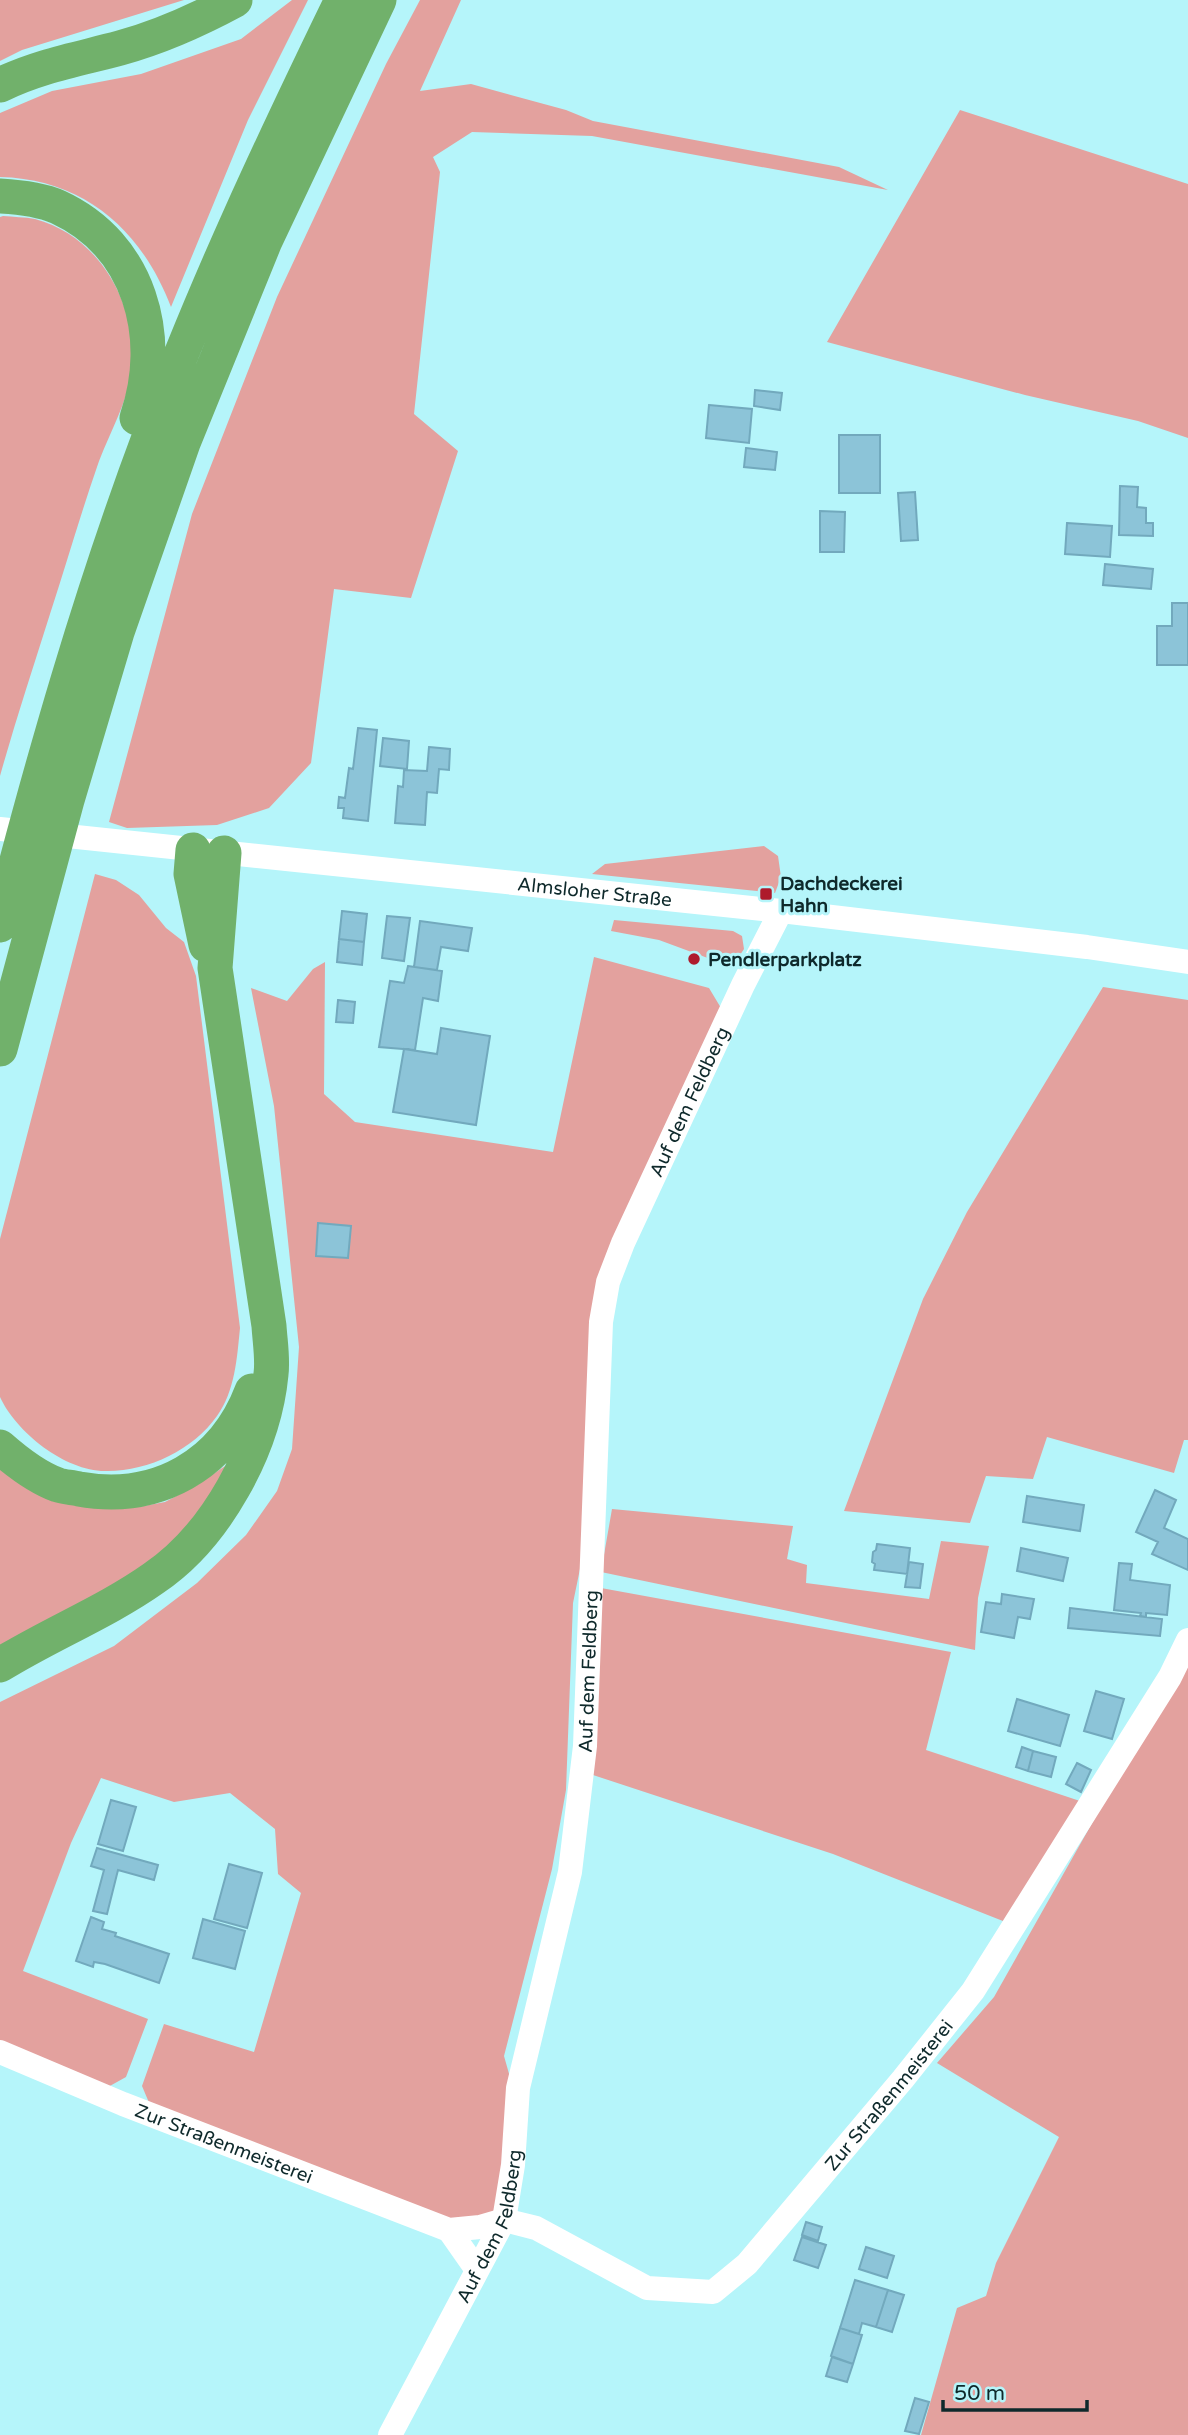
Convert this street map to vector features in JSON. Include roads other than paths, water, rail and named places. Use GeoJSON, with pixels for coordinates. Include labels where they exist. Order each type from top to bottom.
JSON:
{"type":"FeatureCollection","features":[{"type":"Feature","properties":{"kind":"highway"},"geometry":{"type":"LineString","coordinates":[[0,85],[16,77],[122,48],[162,34],[235,0]]}},
{"type":"Feature","properties":{"kind":"highway"},"geometry":{"type":"LineString","coordinates":[[50,799],[59,704],[149,435],[190,333],[281,125],[342,0]]}},
{"type":"Feature","properties":{"kind":"highway"},"geometry":{"type":"LineString","coordinates":[[0,1049],[32,869],[50,799],[117,632],[183,443],[265,241],[379,0]]}},
{"type":"Feature","properties":{"kind":"highway"},"geometry":{"type":"LineString","coordinates":[[0,196],[56,206],[85,223],[118,255],[136,287],[147,321],[150,363],[139,411],[109,499],[113,541]]}},
{"type":"Feature","properties":{"kind":"highway"},"geometry":{"type":"LineString","coordinates":[[0,1665],[156,1577],[193,1544],[219,1512],[238,1478],[262,1417],[271,1373],[269,1326],[215,968],[209,852]]}},
{"type":"Feature","properties":{"kind":"highway"},"geometry":{"type":"LineString","coordinates":[[0,925],[32,869]]}},
{"type":"Feature","properties":{"kind":"highway"},"geometry":{"type":"LineString","coordinates":[[0,1447],[20,1465],[57,1485],[102,1493],[142,1490],[172,1480],[203,1461],[231,1432],[252,1392],[269,1326]]}},
{"type":"Feature","properties":{"kind":"street","name":"Almsloher Straße"},"geometry":{"type":"LineString","coordinates":[[0,829],[781,911],[1087,947],[1188,962]]}},
{"type":"Feature","properties":{"kind":"street","name":"Auf dem Feldberg"},"geometry":{"type":"LineString","coordinates":[[390,2435],[505,2220],[513,2165],[518,2088],[570,1872],[585,1746],[601,1322],[608,1282],[623,1242],[743,985],[781,911]]}},
{"type":"Feature","properties":{"kind":"street","name":"Zur Straßenmeisterei"},"geometry":{"type":"LineString","coordinates":[[0,2052],[123,2104],[449,2230],[480,2227],[505,2220],[536,2228],[647,2288],[713,2292],[747,2264],[903,2079],[973,1990],[1170,1677],[1188,1640]]}},
{"type":"Feature","properties":{"kind":"street"},"geometry":{"type":"LineString","coordinates":[[449,2230],[477,2270]]}},
{"type":"Feature","properties":{"kind":"place","name":"Dachdeckerei Hahn"},"geometry":{"type":"Point","coordinates":[766,894]}},
{"type":"Feature","properties":{"kind":"place","name":"Pendlerparkplatz"},"geometry":{"type":"Point","coordinates":[694,959]}}]}
